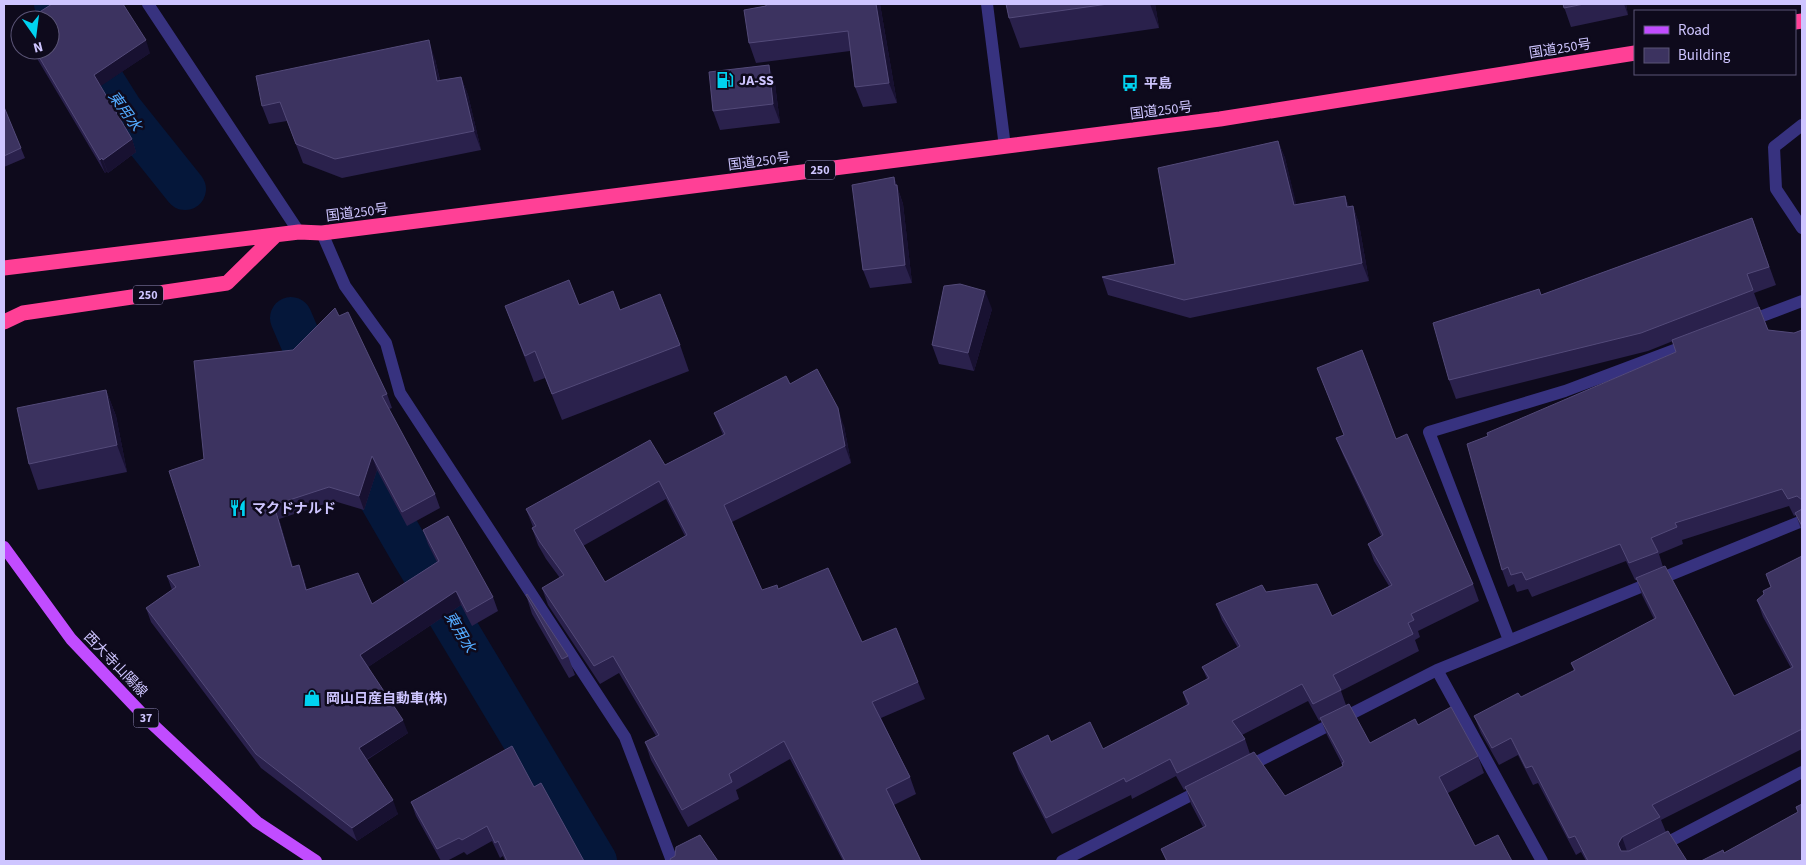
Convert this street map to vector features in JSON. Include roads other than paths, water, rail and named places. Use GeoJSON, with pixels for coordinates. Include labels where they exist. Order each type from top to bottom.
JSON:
{"type":"FeatureCollection","features":[{"type":"Feature","properties":{"kind":"highway","name":"国道250号"},"geometry":{"type":"LineString","coordinates":[[4,268],[299,232],[322,233],[1220,119],[1634,53]]}},
{"type":"Feature","properties":{"kind":"highway","name":"250"},"geometry":{"type":"LineString","coordinates":[[4,322],[23,313],[228,283],[276,235]]}},
{"type":"Feature","properties":{"kind":"main road","name":"西大寺山陽線"},"geometry":{"type":"LineString","coordinates":[[4,547],[71,638],[148,720],[257,822],[316,861]]}},
{"type":"Feature","properties":{"kind":"street"},"geometry":{"type":"LineString","coordinates":[[148,4],[299,232]]}},
{"type":"Feature","properties":{"kind":"street"},"geometry":{"type":"LineString","coordinates":[[987,4],[1005,146]]}},
{"type":"Feature","properties":{"kind":"street"},"geometry":{"type":"LineString","coordinates":[[1802,125],[1774,147],[1776,189],[1802,228]]}},
{"type":"Feature","properties":{"kind":"street"},"geometry":{"type":"LineString","coordinates":[[322,233],[345,286],[386,343],[400,393],[625,737],[672,861]]}},
{"type":"Feature","properties":{"kind":"street"},"geometry":{"type":"LineString","coordinates":[[1738,325],[1802,301]]}},
{"type":"Feature","properties":{"kind":"street"},"geometry":{"type":"LineString","coordinates":[[1509,640],[1429,432],[1565,392],[1702,339]]}},
{"type":"Feature","properties":{"kind":"street"},"geometry":{"type":"LineString","coordinates":[[1236,772],[1437,670],[1802,521]]}},
{"type":"Feature","properties":{"kind":"street"},"geometry":{"type":"LineString","coordinates":[[1437,670],[1542,861]]}},
{"type":"Feature","properties":{"kind":"street"},"geometry":{"type":"LineString","coordinates":[[1632,861],[1802,772]]}},
{"type":"Feature","properties":{"kind":"street"},"geometry":{"type":"LineString","coordinates":[[1062,861],[1210,786]]}},
{"type":"Feature","properties":{"kind":"waterway","name":"東用水"},"geometry":{"type":"LineString","coordinates":[[55,4],[121,109],[185,189]]}},
{"type":"Feature","properties":{"kind":"waterway","name":"東用水"},"geometry":{"type":"LineString","coordinates":[[291,318],[336,423],[413,556],[596,861]]}},
{"type":"Feature","properties":{"kind":"place","name":"JA-SS"},"geometry":{"type":"Point","coordinates":[725,80]}},
{"type":"Feature","properties":{"kind":"place","name":"平島"},"geometry":{"type":"Point","coordinates":[1130,83]}},
{"type":"Feature","properties":{"kind":"place","name":"マクドナルド"},"geometry":{"type":"Point","coordinates":[238,508]}},
{"type":"Feature","properties":{"kind":"place","name":"岡山日産自動車(株)"},"geometry":{"type":"Point","coordinates":[312,698]}}]}
